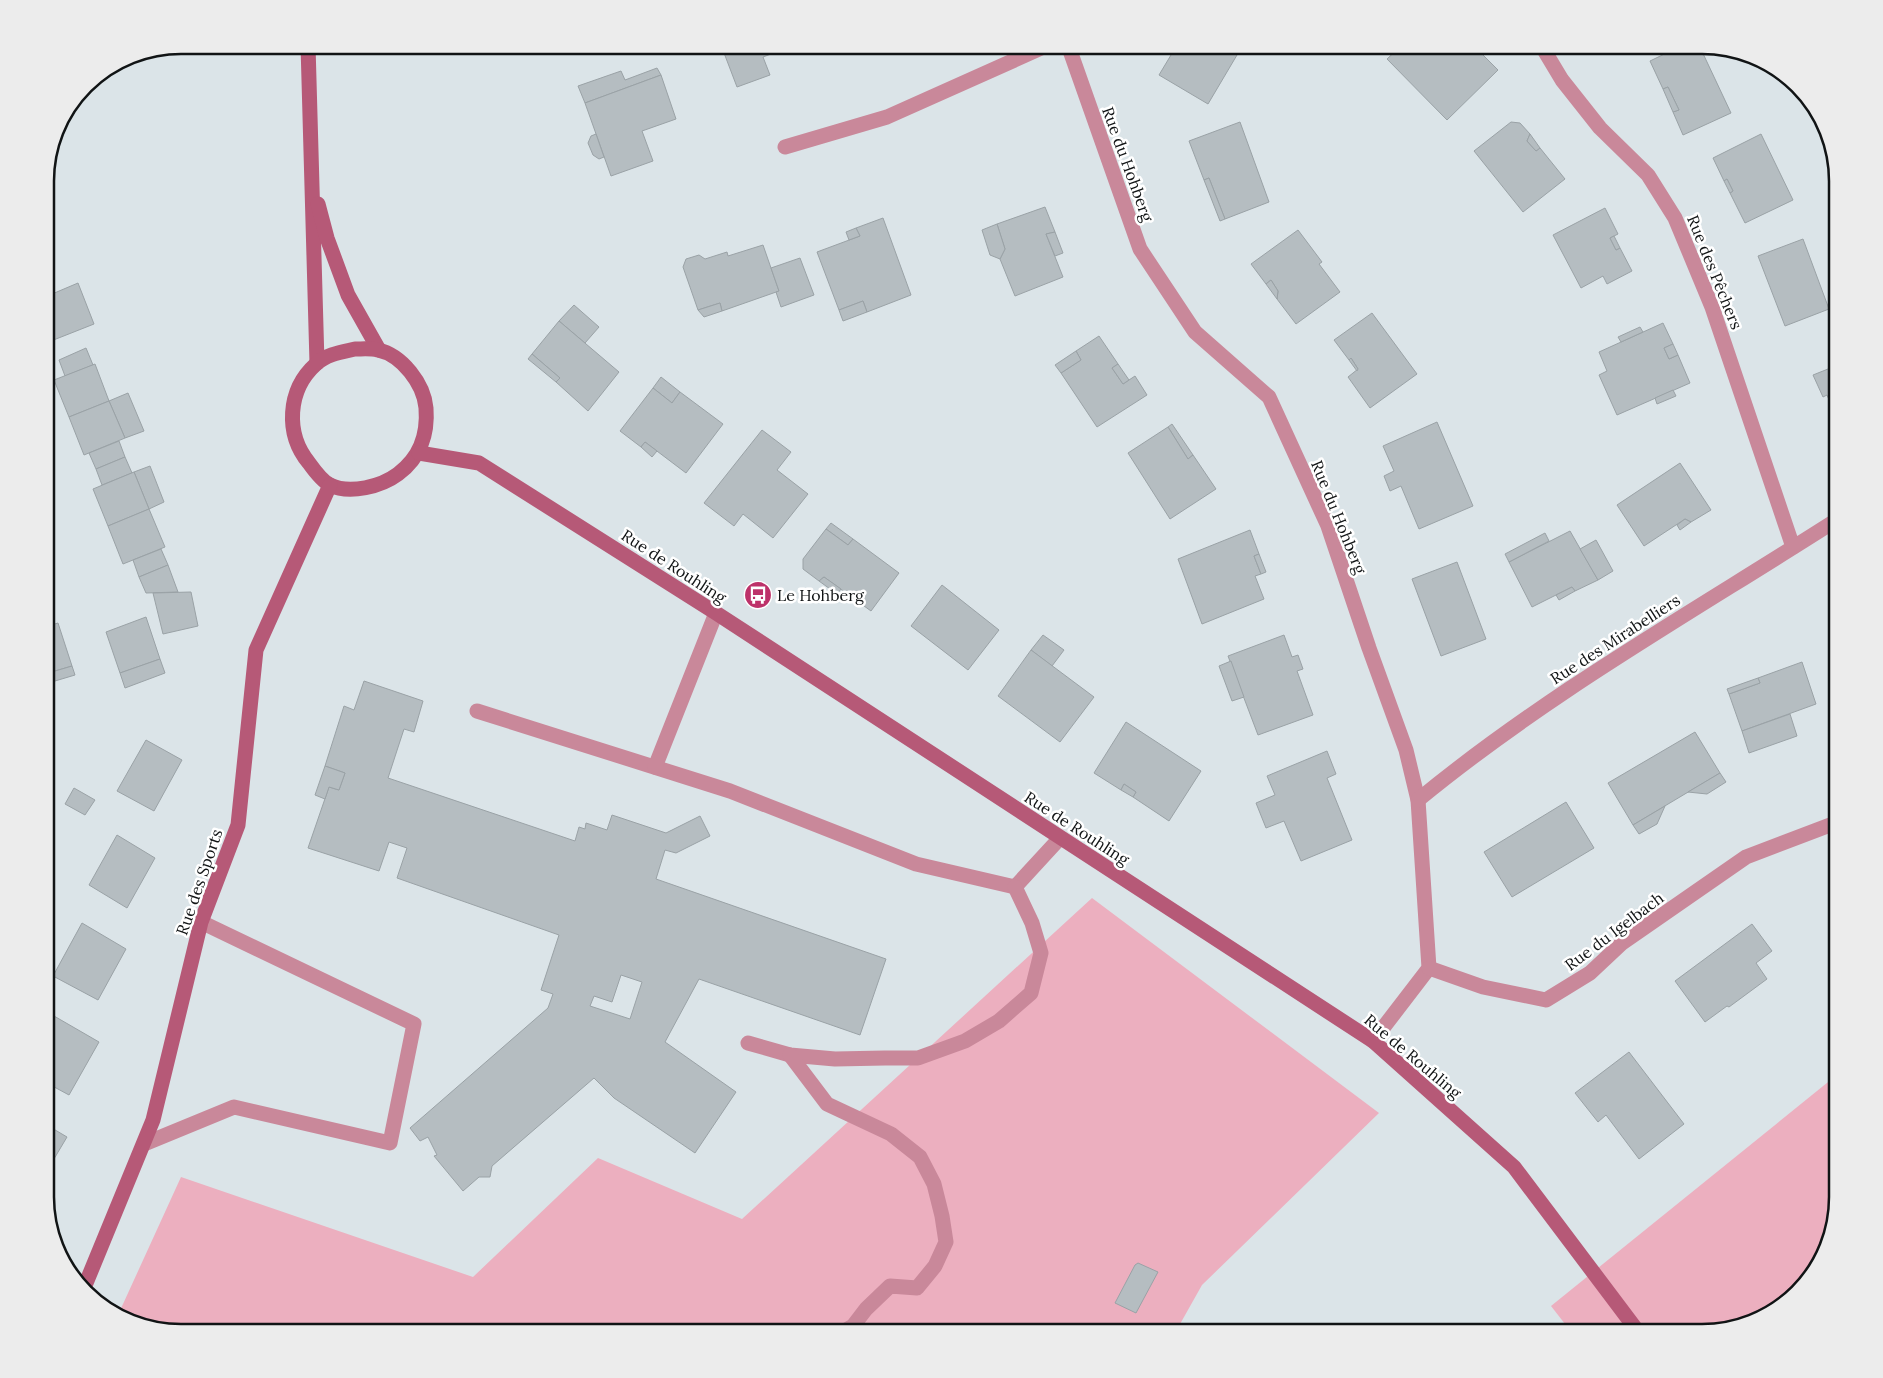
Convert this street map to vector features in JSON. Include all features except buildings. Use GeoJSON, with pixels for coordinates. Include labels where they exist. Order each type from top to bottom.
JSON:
{"type":"FeatureCollection","features":[{"type":"Feature","properties":{"kind":"street"},"geometry":{"type":"LineString","coordinates":[[308,54],[317,363]]}},
{"type":"Feature","properties":{"kind":"street"},"geometry":{"type":"LineString","coordinates":[[785,147],[887,117],[1028,54]]}},
{"type":"Feature","properties":{"kind":"street","name":"Rue du Hohberg"},"geometry":{"type":"LineString","coordinates":[[1071,54],[1140,249],[1195,332],[1269,397],[1328,526],[1406,750],[1418,800],[1429,968]]}},
{"type":"Feature","properties":{"kind":"street","name":"Rue des Pêchers"},"geometry":{"type":"LineString","coordinates":[[1546,54],[1562,80],[1600,128],[1648,175],[1675,218],[1712,307],[1793,548]]}},
{"type":"Feature","properties":{"kind":"street"},"geometry":{"type":"LineString","coordinates":[[311,180],[327,238],[348,295],[379,350]]}},
{"type":"Feature","properties":{"kind":"street"},"geometry":{"type":"LineString","coordinates":[[355,349],[379,350],[400,362],[417,380],[426,400],[428,424],[419,452],[408,468],[387,482],[354,490],[330,485],[316,472],[300,452],[292,425],[294,400],[301,382],[317,363],[336,353],[355,349]]}},
{"type":"Feature","properties":{"kind":"street","name":"Rue de Rouhling"},"geometry":{"type":"LineString","coordinates":[[419,452],[479,463],[716,613],[1373,1041],[1514,1167],[1632,1324]]}},
{"type":"Feature","properties":{"kind":"street","name":"Rue des Sports"},"geometry":{"type":"LineString","coordinates":[[86,1282],[153,1120],[201,922],[238,825],[256,650],[330,485]]}},
{"type":"Feature","properties":{"kind":"street","name":"Rue des Mirabelliers"},"geometry":{"type":"LineString","coordinates":[[1418,800],[1466,761],[1540,708],[1641,642],[1829,525]]}},
{"type":"Feature","properties":{"kind":"street"},"geometry":{"type":"LineString","coordinates":[[655,767],[716,613]]}},
{"type":"Feature","properties":{"kind":"street"},"geometry":{"type":"LineString","coordinates":[[478,710],[730,791],[916,864],[1014,887]]}},
{"type":"Feature","properties":{"kind":"street","name":"Rue du Igelbach"},"geometry":{"type":"LineString","coordinates":[[1429,968],[1484,987],[1546,1000],[1590,973],[1622,943],[1746,857],[1829,825]]}},
{"type":"Feature","properties":{"kind":"street"},"geometry":{"type":"LineString","coordinates":[[1014,887],[1060,838]]}},
{"type":"Feature","properties":{"kind":"street"},"geometry":{"type":"LineString","coordinates":[[748,1044],[790,1055],[835,1059],[918,1058],[964,1041],[999,1021],[1030,993],[1041,954],[1032,923],[1014,887]]}},
{"type":"Feature","properties":{"kind":"street"},"geometry":{"type":"LineString","coordinates":[[144,1144],[234,1107],[390,1143],[414,1024],[201,922]]}},
{"type":"Feature","properties":{"kind":"street"},"geometry":{"type":"LineString","coordinates":[[1373,1041],[1429,968]]}},
{"type":"Feature","properties":{"kind":"street"},"geometry":{"type":"LineString","coordinates":[[790,1055],[827,1104],[890,1134],[920,1157],[934,1184],[942,1216],[946,1242],[935,1266],[917,1288],[890,1286],[866,1309],[855,1324]]}},
{"type":"Feature","properties":{"kind":"shaded area"},"geometry":{"type":"Polygon","coordinates":[[[1092,898],[1379,1113],[1202,1285],[1180,1324],[181,1324],[156,1322],[140,1318],[121,1309],[181,1177],[473,1277],[598,1158],[742,1219],[1092,898]]]}},
{"type":"Feature","properties":{"kind":"shaded area"},"geometry":{"type":"Polygon","coordinates":[[[1829,1081],[1829,1197],[1825,1230],[1820,1246],[1812,1261],[1803,1275],[1786,1293],[1773,1303],[1743,1318],[1711,1324],[1565,1324],[1551,1306],[1829,1081]]]}},
{"type":"Feature","properties":{"kind":"place","name":"Le Hohberg"},"geometry":{"type":"Point","coordinates":[758,595]}}]}
